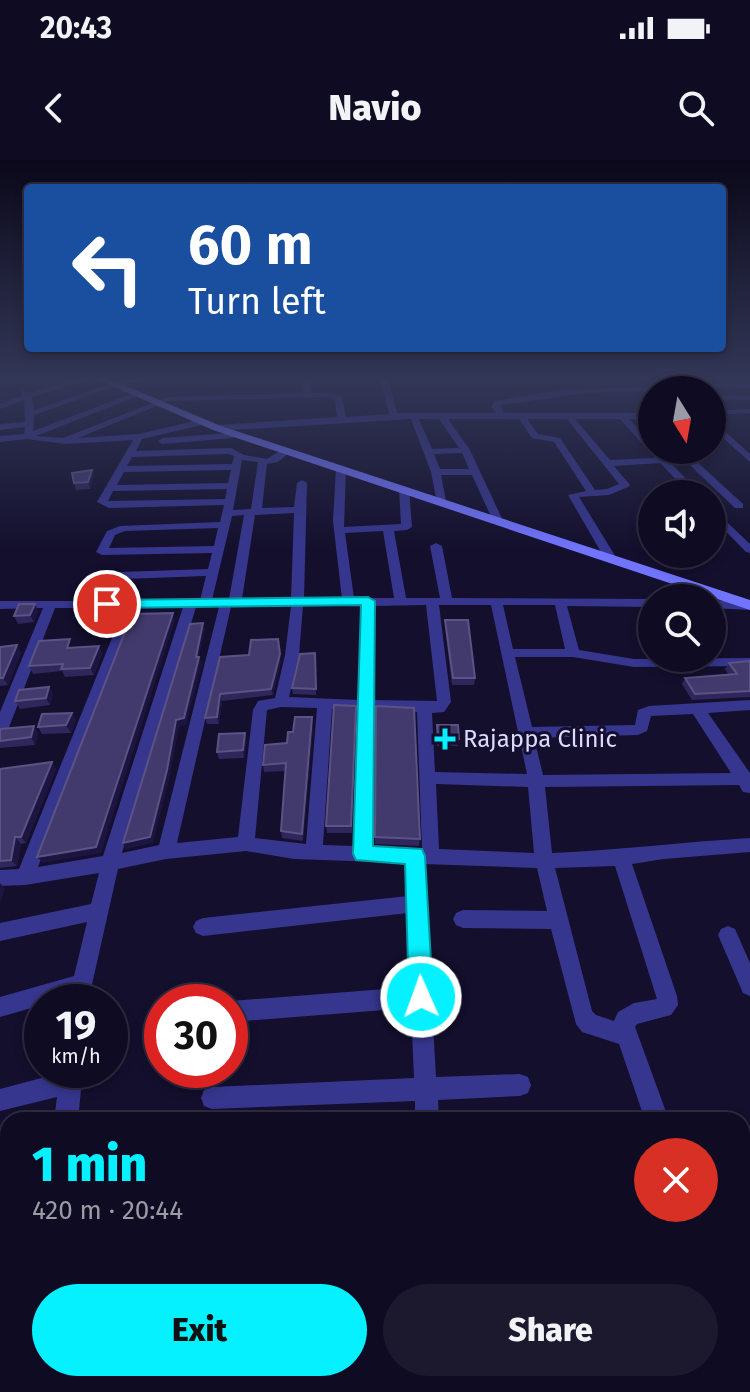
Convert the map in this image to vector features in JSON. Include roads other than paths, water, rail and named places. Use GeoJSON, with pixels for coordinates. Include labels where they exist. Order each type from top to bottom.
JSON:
{"type":"FeatureCollection","features":[{"type":"Feature","properties":{"kind":"main road"},"geometry":{"type":"LineString","coordinates":[[245,435],[750,605]]}},
{"type":"Feature","properties":{"kind":"street"},"geometry":{"type":"LineString","coordinates":[[66,440],[77,435]]}},
{"type":"Feature","properties":{"kind":"street"},"geometry":{"type":"LineString","coordinates":[[154,435],[137,440],[102,502],[227,514]]}},
{"type":"Feature","properties":{"kind":"street"},"geometry":{"type":"LineString","coordinates":[[0,439],[28,436],[37,439],[137,440],[233,435]]}},
{"type":"Feature","properties":{"kind":"street"},"geometry":{"type":"LineString","coordinates":[[422,435],[436,472],[441,501]]}},
{"type":"Feature","properties":{"kind":"street"},"geometry":{"type":"LineString","coordinates":[[455,435],[499,523]]}},
{"type":"Feature","properties":{"kind":"street"},"geometry":{"type":"LineString","coordinates":[[536,435],[557,440],[592,493]]}},
{"type":"Feature","properties":{"kind":"street"},"geometry":{"type":"LineString","coordinates":[[586,435],[625,487],[573,495],[611,559]]}},
{"type":"Feature","properties":{"kind":"street"},"geometry":{"type":"LineString","coordinates":[[726,436],[750,459]]}},
{"type":"Feature","properties":{"kind":"street"},"geometry":{"type":"LineString","coordinates":[[119,469],[264,462],[275,460],[287,450]]}},
{"type":"Feature","properties":{"kind":"street"},"geometry":{"type":"LineString","coordinates":[[428,452],[465,450]]}},
{"type":"Feature","properties":{"kind":"street"},"geometry":{"type":"LineString","coordinates":[[81,984],[110,863],[198,603],[213,572],[237,462],[236,452],[231,451],[129,454]]}},
{"type":"Feature","properties":{"kind":"street"},"geometry":{"type":"LineString","coordinates":[[609,463],[638,461]]}},
{"type":"Feature","properties":{"kind":"street"},"geometry":{"type":"LineString","coordinates":[[166,851],[231,603],[264,462]]}},
{"type":"Feature","properties":{"kind":"street"},"geometry":{"type":"LineString","coordinates":[[667,464],[682,480]]}},
{"type":"Feature","properties":{"kind":"street"},"geometry":{"type":"LineString","coordinates":[[695,464],[744,506]]}},
{"type":"Feature","properties":{"kind":"street"},"geometry":{"type":"LineString","coordinates":[[341,468],[339,530],[348,601]]}},
{"type":"Feature","properties":{"kind":"street"},"geometry":{"type":"LineString","coordinates":[[436,472],[475,472]]}},
{"type":"Feature","properties":{"kind":"street"},"geometry":{"type":"LineString","coordinates":[[281,702],[298,602],[302,483]]}},
{"type":"Feature","properties":{"kind":"street"},"geometry":{"type":"LineString","coordinates":[[109,488],[233,486]]}},
{"type":"Feature","properties":{"kind":"street"},"geometry":{"type":"LineString","coordinates":[[339,530],[408,526],[404,489]]}},
{"type":"Feature","properties":{"kind":"street"},"geometry":{"type":"LineString","coordinates":[[82,604],[111,533],[124,528],[227,514],[299,510]]}},
{"type":"Feature","properties":{"kind":"street"},"geometry":{"type":"LineString","coordinates":[[726,525],[750,550]]}},
{"type":"Feature","properties":{"kind":"street"},"geometry":{"type":"LineString","coordinates":[[388,528],[400,600]]}},
{"type":"Feature","properties":{"kind":"street"},"geometry":{"type":"LineString","coordinates":[[246,844],[263,705],[281,702],[439,708],[444,702],[436,546]]}},
{"type":"Feature","properties":{"kind":"street"},"geometry":{"type":"LineString","coordinates":[[102,552],[218,549]]}},
{"type":"Feature","properties":{"kind":"street"},"geometry":{"type":"LineString","coordinates":[[91,577],[213,572]]}},
{"type":"Feature","properties":{"kind":"street"},"geometry":{"type":"LineString","coordinates":[[0,605],[400,600],[638,603]]}},
{"type":"Feature","properties":{"kind":"street"},"geometry":{"type":"LineString","coordinates":[[363,854],[368,601]]}},
{"type":"Feature","properties":{"kind":"street"},"geometry":{"type":"LineString","coordinates":[[496,601],[536,781],[544,861],[583,1017],[590,1024],[627,1036]]}},
{"type":"Feature","properties":{"kind":"street"},"geometry":{"type":"LineString","coordinates":[[560,602],[573,653]]}},
{"type":"Feature","properties":{"kind":"street"},"geometry":{"type":"LineString","coordinates":[[0,730],[51,604]]}},
{"type":"Feature","properties":{"kind":"street"},"geometry":{"type":"LineString","coordinates":[[25,877],[132,604]]}},
{"type":"Feature","properties":{"kind":"street"},"geometry":{"type":"LineString","coordinates":[[726,604],[750,605]]}},
{"type":"Feature","properties":{"kind":"street"},"geometry":{"type":"LineString","coordinates":[[506,653],[573,653],[634,663],[750,662]]}},
{"type":"Feature","properties":{"kind":"street"},"geometry":{"type":"LineString","coordinates":[[314,852],[325,703]]}},
{"type":"Feature","properties":{"kind":"street"},"geometry":{"type":"LineString","coordinates":[[525,733],[638,730],[642,727],[646,712],[750,705]]}},
{"type":"Feature","properties":{"kind":"street"},"geometry":{"type":"LineString","coordinates":[[424,707],[429,778],[417,903],[426,1112]]}},
{"type":"Feature","properties":{"kind":"street"},"geometry":{"type":"LineString","coordinates":[[697,708],[749,782]]}},
{"type":"Feature","properties":{"kind":"street"},"geometry":{"type":"LineString","coordinates":[[429,778],[749,782]]}},
{"type":"Feature","properties":{"kind":"street"},"geometry":{"type":"LineString","coordinates":[[0,878],[25,877],[166,851],[246,844],[314,852],[544,861],[621,858],[664,851],[750,845]]}},
{"type":"Feature","properties":{"kind":"street"},"geometry":{"type":"LineString","coordinates":[[621,858],[668,1005],[625,1019],[627,1036],[654,1112]]}},
{"type":"Feature","properties":{"kind":"street"},"geometry":{"type":"LineString","coordinates":[[203,927],[417,903]]}},
{"type":"Feature","properties":{"kind":"street"},"geometry":{"type":"LineString","coordinates":[[0,932],[98,911]]}},
{"type":"Feature","properties":{"kind":"street"},"geometry":{"type":"LineString","coordinates":[[463,919],[560,920]]}},
{"type":"Feature","properties":{"kind":"street"},"geometry":{"type":"LineString","coordinates":[[728,935],[750,986]]}},
{"type":"Feature","properties":{"kind":"street"},"geometry":{"type":"LineString","coordinates":[[248,1011],[421,997]]}},
{"type":"Feature","properties":{"kind":"street"},"geometry":{"type":"LineString","coordinates":[[0,1007],[24,1003]]}},
{"type":"Feature","properties":{"kind":"street"},"geometry":{"type":"LineString","coordinates":[[212,1098],[520,1085]]}},
{"type":"Feature","properties":{"kind":"street"},"geometry":{"type":"LineString","coordinates":[[0,1100],[36,1088]]}},
{"type":"Feature","properties":{"kind":"street"},"geometry":{"type":"LineString","coordinates":[[67,1112],[70,1088]]}},
{"type":"Feature","properties":{"kind":"place","name":"Rajappa Clinic"},"geometry":{"type":"Point","coordinates":[445,739]}}]}
